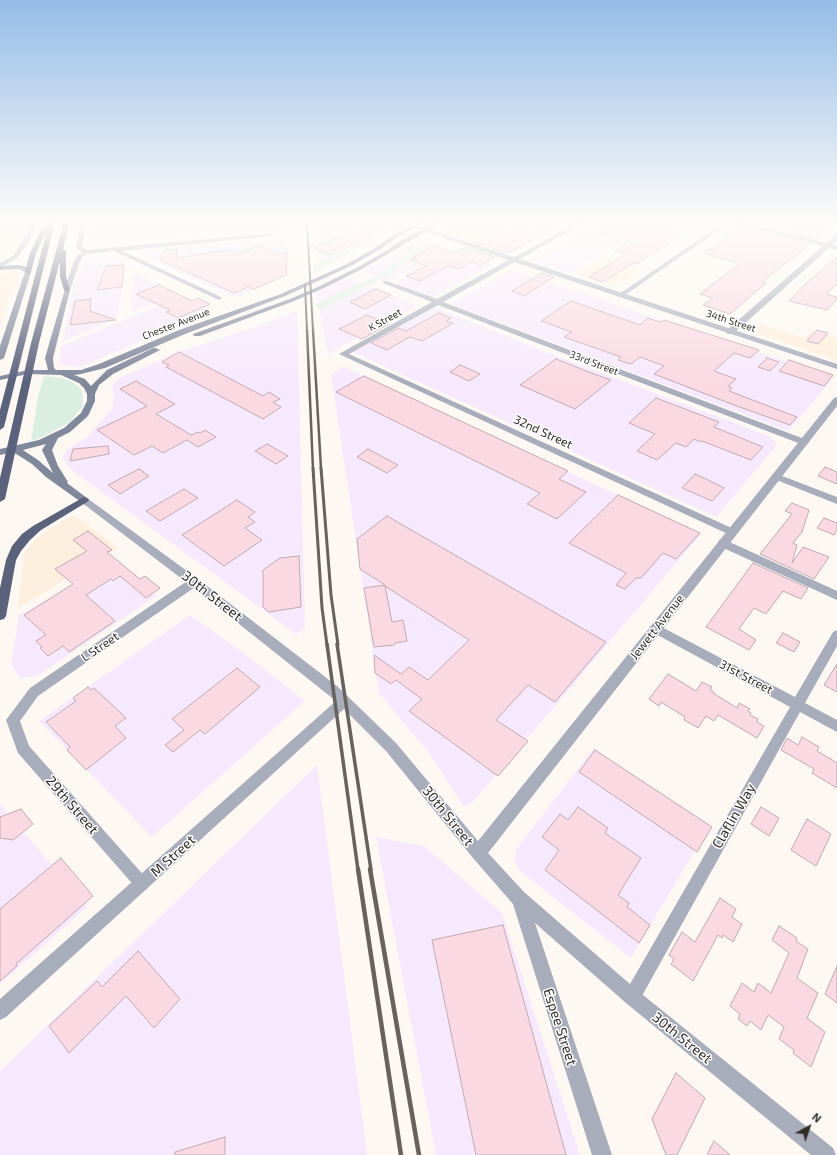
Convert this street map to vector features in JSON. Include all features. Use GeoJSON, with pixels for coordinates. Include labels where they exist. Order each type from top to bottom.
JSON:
{"type":"FeatureCollection","features":[{"type":"Feature","properties":{"kind":"highway"},"geometry":{"type":"LineString","coordinates":[[0,427],[39,276]]}},
{"type":"Feature","properties":{"kind":"highway"},"geometry":{"type":"LineString","coordinates":[[0,499],[35,343],[53,276]]}},
{"type":"Feature","properties":{"kind":"highway"},"geometry":{"type":"LineString","coordinates":[[63,276],[67,290]]}},
{"type":"Feature","properties":{"kind":"highway"},"geometry":{"type":"LineString","coordinates":[[0,616],[11,560],[16,549],[26,537],[37,528],[84,500]]}},
{"type":"Feature","properties":{"kind":"main road"},"geometry":{"type":"LineString","coordinates":[[0,358],[27,276]]}},
{"type":"Feature","properties":{"kind":"main road","name":"Chester Avenue"},"geometry":{"type":"LineString","coordinates":[[62,373],[81,372],[102,366],[182,332],[283,296],[326,276]]}},
{"type":"Feature","properties":{"kind":"main road","name":"Chester Avenue"},"geometry":{"type":"LineString","coordinates":[[0,452],[15,450],[42,442],[67,430],[85,414],[89,407],[91,394],[96,384],[102,377],[122,366],[184,339],[292,300],[344,276]]}},
{"type":"Feature","properties":{"kind":"main road"},"geometry":{"type":"LineString","coordinates":[[53,372],[50,368],[49,358],[67,290]]}},
{"type":"Feature","properties":{"kind":"main road"},"geometry":{"type":"LineString","coordinates":[[0,378],[28,372],[62,373],[82,381],[88,387],[91,394]]}},
{"type":"Feature","properties":{"kind":"main road","name":"30th Street"},"geometry":{"type":"LineString","coordinates":[[54,437],[47,450],[53,466],[64,484]]}},
{"type":"Feature","properties":{"kind":"main road","name":"30th Street"},"geometry":{"type":"LineString","coordinates":[[15,450],[34,462],[49,475],[64,484],[84,500]]}},
{"type":"Feature","properties":{"kind":"street"},"geometry":{"type":"LineString","coordinates":[[67,290],[71,276]]}},
{"type":"Feature","properties":{"kind":"street"},"geometry":{"type":"LineString","coordinates":[[171,276],[219,298]]}},
{"type":"Feature","properties":{"kind":"street","name":"K Street"},"geometry":{"type":"LineString","coordinates":[[343,354],[485,276]]}},
{"type":"Feature","properties":{"kind":"street","name":"34th Street"},"geometry":{"type":"LineString","coordinates":[[560,276],[837,367]]}},
{"type":"Feature","properties":{"kind":"street"},"geometry":{"type":"LineString","coordinates":[[620,296],[649,276]]}},
{"type":"Feature","properties":{"kind":"street"},"geometry":{"type":"LineString","coordinates":[[730,332],[793,276]]}},
{"type":"Feature","properties":{"kind":"street","name":"33rd Street"},"geometry":{"type":"LineString","coordinates":[[385,282],[436,303],[804,442]]}},
{"type":"Feature","properties":{"kind":"street","name":"32nd Street"},"geometry":{"type":"LineString","coordinates":[[343,354],[732,532]]}},
{"type":"Feature","properties":{"kind":"street","name":"Jewett Avenue"},"geometry":{"type":"LineString","coordinates":[[478,853],[837,400]]}},
{"type":"Feature","properties":{"kind":"street"},"geometry":{"type":"LineString","coordinates":[[776,476],[837,501]]}},
{"type":"Feature","properties":{"kind":"street","name":"30th Street"},"geometry":{"type":"LineString","coordinates":[[84,500],[194,582],[345,701],[391,747],[478,853],[518,898],[632,997],[826,1155]]}},
{"type":"Feature","properties":{"kind":"street"},"geometry":{"type":"LineString","coordinates":[[723,543],[837,596]]}},
{"type":"Feature","properties":{"kind":"street","name":"L Street"},"geometry":{"type":"LineString","coordinates":[[13,720],[34,692],[194,582]]}},
{"type":"Feature","properties":{"kind":"street","name":"31st Street"},"geometry":{"type":"LineString","coordinates":[[656,629],[837,726]]}},
{"type":"Feature","properties":{"kind":"street","name":"Claflin Way"},"geometry":{"type":"LineString","coordinates":[[632,997],[837,635]]}},
{"type":"Feature","properties":{"kind":"street","name":"M Street"},"geometry":{"type":"LineString","coordinates":[[0,1011],[345,701]]}},
{"type":"Feature","properties":{"kind":"street","name":"29th Street"},"geometry":{"type":"LineString","coordinates":[[13,720],[23,749],[142,884]]}},
{"type":"Feature","properties":{"kind":"street","name":"Espee Street"},"geometry":{"type":"LineString","coordinates":[[518,898],[602,1155]]}},
{"type":"Feature","properties":{"kind":"shaded area"},"geometry":{"type":"Polygon","coordinates":[[[0,276],[21,276],[9,299],[0,325],[0,276]]]}},
{"type":"Feature","properties":{"kind":"shaded area"},"geometry":{"type":"Polygon","coordinates":[[[78,276],[124,276],[118,318],[63,341],[72,292],[78,276]]]}},
{"type":"Feature","properties":{"kind":"shaded area"},"geometry":{"type":"Polygon","coordinates":[[[133,276],[141,276],[178,293],[137,310],[131,310],[133,276]]]}},
{"type":"Feature","properties":{"kind":"shaded area"},"geometry":{"type":"Polygon","coordinates":[[[188,276],[287,276],[240,296],[232,296],[188,276]]]}},
{"type":"Feature","properties":{"kind":"shaded area"},"geometry":{"type":"Polygon","coordinates":[[[373,276],[399,276],[389,281],[373,276]]]}},
{"type":"Feature","properties":{"kind":"shaded area"},"geometry":{"type":"Polygon","coordinates":[[[409,276],[472,276],[433,297],[395,283],[409,276]]]}},
{"type":"Feature","properties":{"kind":"shaded area"},"geometry":{"type":"Polygon","coordinates":[[[501,276],[530,276],[834,377],[788,431],[451,304],[501,276]]]}},
{"type":"Feature","properties":{"kind":"shaded area"},"geometry":{"type":"Polygon","coordinates":[[[578,276],[632,276],[614,288],[578,276]]]}},
{"type":"Feature","properties":{"kind":"shaded area"},"geometry":{"type":"Polygon","coordinates":[[[348,278],[418,305],[328,354],[316,293],[348,278]]]}},
{"type":"Feature","properties":{"kind":"shaded area"},"geometry":{"type":"Polygon","coordinates":[[[183,295],[209,309],[206,312],[83,366],[74,367],[59,364],[62,346],[183,295]]]}},
{"type":"Feature","properties":{"kind":"shaded area"},"geometry":{"type":"Polygon","coordinates":[[[435,307],[543,351],[769,436],[777,445],[716,517],[353,352],[435,307]]]}},
{"type":"Feature","properties":{"kind":"shaded area"},"geometry":{"type":"Polygon","coordinates":[[[297,311],[305,628],[296,634],[69,468],[63,458],[67,449],[86,438],[112,409],[114,397],[112,385],[118,379],[173,354],[297,311]]]}},
{"type":"Feature","properties":{"kind":"shaded area"},"geometry":{"type":"Polygon","coordinates":[[[758,323],[805,338],[812,330],[837,338],[837,360],[749,331],[758,323]]]}},
{"type":"Feature","properties":{"kind":"shaded area"},"geometry":{"type":"Polygon","coordinates":[[[344,367],[701,534],[473,802],[464,807],[429,753],[379,693],[331,375],[344,367]]]}},
{"type":"Feature","properties":{"kind":"shaded area"},"geometry":{"type":"Polygon","coordinates":[[[75,516],[118,548],[18,608],[24,554],[35,540],[61,521],[75,516]]]}},
{"type":"Feature","properties":{"kind":"shaded area"},"geometry":{"type":"Polygon","coordinates":[[[114,561],[158,595],[39,675],[20,679],[11,664],[19,615],[84,580],[114,561]]]}},
{"type":"Feature","properties":{"kind":"shaded area"},"geometry":{"type":"Polygon","coordinates":[[[190,615],[245,654],[305,701],[152,837],[39,721],[190,615]]]}},
{"type":"Feature","properties":{"kind":"shaded area"},"geometry":{"type":"Polygon","coordinates":[[[593,749],[710,825],[631,958],[521,872],[514,861],[516,850],[593,749]]]}},
{"type":"Feature","properties":{"kind":"shaded area"},"geometry":{"type":"Polygon","coordinates":[[[317,765],[367,1155],[0,1155],[0,1071],[317,765]]]}},
{"type":"Feature","properties":{"kind":"shaded area"},"geometry":{"type":"Polygon","coordinates":[[[0,804],[87,907],[0,984],[0,804]]]}},
{"type":"Feature","properties":{"kind":"shaded area"},"geometry":{"type":"Polygon","coordinates":[[[376,837],[424,846],[502,913],[580,1155],[436,1155],[376,837]]]}},
{"type":"Feature","properties":{"kind":"green space"},"geometry":{"type":"Polygon","coordinates":[[[376,276],[387,276],[320,310],[316,304],[376,276]]]}},
{"type":"Feature","properties":{"kind":"green space"},"geometry":{"type":"Polygon","coordinates":[[[44,376],[62,378],[74,383],[80,388],[83,394],[83,406],[70,422],[45,436],[31,441],[38,397],[44,376]]]}},
{"type":"Feature","properties":{"kind":"building"},"geometry":{"type":"Polygon","coordinates":[[[102,276],[123,276],[122,287],[97,290],[102,276]]]}},
{"type":"Feature","properties":{"kind":"building"},"geometry":{"type":"Polygon","coordinates":[[[196,276],[284,276],[254,289],[248,287],[234,293],[196,276]]]}},
{"type":"Feature","properties":{"kind":"building"},"geometry":{"type":"Polygon","coordinates":[[[406,276],[430,276],[420,281],[406,276]]]}},
{"type":"Feature","properties":{"kind":"building"},"geometry":{"type":"Polygon","coordinates":[[[537,276],[554,277],[524,296],[512,291],[537,276]]]}},
{"type":"Feature","properties":{"kind":"building"},"geometry":{"type":"Polygon","coordinates":[[[591,276],[613,276],[603,282],[589,277],[591,276]]]}},
{"type":"Feature","properties":{"kind":"building"},"geometry":{"type":"Polygon","coordinates":[[[724,276],[769,276],[763,282],[766,283],[730,314],[703,305],[713,298],[700,294],[724,276]]]}},
{"type":"Feature","properties":{"kind":"building"},"geometry":{"type":"Polygon","coordinates":[[[815,276],[837,276],[837,284],[826,294],[837,297],[837,299],[827,310],[789,301],[815,276]]]}},
{"type":"Feature","properties":{"kind":"building"},"geometry":{"type":"Polygon","coordinates":[[[159,285],[192,301],[198,298],[210,304],[178,318],[166,312],[170,310],[136,294],[159,285]]]}},
{"type":"Feature","properties":{"kind":"building"},"geometry":{"type":"Polygon","coordinates":[[[376,289],[391,295],[365,309],[350,302],[376,289]]]}},
{"type":"Feature","properties":{"kind":"building"},"geometry":{"type":"Polygon","coordinates":[[[91,299],[90,311],[116,320],[70,325],[75,301],[91,299]]]}},
{"type":"Feature","properties":{"kind":"building"},"geometry":{"type":"Polygon","coordinates":[[[571,301],[640,325],[648,318],[660,322],[664,320],[759,350],[750,358],[734,353],[714,371],[736,379],[728,386],[732,388],[729,391],[797,417],[790,425],[734,405],[654,374],[664,366],[640,357],[631,364],[618,360],[621,357],[564,337],[572,332],[541,321],[571,301]]]}},
{"type":"Feature","properties":{"kind":"building"},"geometry":{"type":"Polygon","coordinates":[[[439,313],[451,318],[446,321],[453,323],[422,341],[410,337],[387,350],[371,343],[399,328],[406,331],[439,313]]]}},
{"type":"Feature","properties":{"kind":"building"},"geometry":{"type":"Polygon","coordinates":[[[367,315],[389,324],[362,339],[339,329],[367,315]]]}},
{"type":"Feature","properties":{"kind":"building"},"geometry":{"type":"Polygon","coordinates":[[[817,330],[828,333],[818,344],[807,341],[817,330]]]}},
{"type":"Feature","properties":{"kind":"building"},"geometry":{"type":"Polygon","coordinates":[[[179,352],[263,396],[269,392],[280,399],[273,402],[281,407],[263,419],[166,367],[169,365],[162,362],[179,352]]]}},
{"type":"Feature","properties":{"kind":"building"},"geometry":{"type":"Polygon","coordinates":[[[767,358],[779,362],[770,371],[758,367],[767,358]]]}},
{"type":"Feature","properties":{"kind":"building"},"geometry":{"type":"Polygon","coordinates":[[[556,359],[611,380],[575,409],[520,385],[556,359]]]}},
{"type":"Feature","properties":{"kind":"building"},"geometry":{"type":"Polygon","coordinates":[[[789,360],[833,375],[824,386],[779,371],[789,360]]]}},
{"type":"Feature","properties":{"kind":"building"},"geometry":{"type":"Polygon","coordinates":[[[460,365],[480,374],[469,381],[450,372],[460,365]]]}},
{"type":"Feature","properties":{"kind":"building"},"geometry":{"type":"Polygon","coordinates":[[[364,376],[568,471],[559,479],[586,492],[557,519],[527,504],[540,493],[336,392],[364,376]]]}},
{"type":"Feature","properties":{"kind":"building"},"geometry":{"type":"Polygon","coordinates":[[[136,381],[175,404],[156,414],[191,435],[205,430],[216,437],[198,447],[187,440],[163,453],[152,446],[134,455],[97,430],[147,406],[120,389],[136,381]]]}},
{"type":"Feature","properties":{"kind":"building"},"geometry":{"type":"Polygon","coordinates":[[[656,398],[719,422],[714,427],[763,447],[751,460],[694,439],[686,447],[676,443],[657,460],[637,451],[655,434],[629,423],[656,398]]]}},
{"type":"Feature","properties":{"kind":"building"},"geometry":{"type":"Polygon","coordinates":[[[267,444],[288,456],[276,464],[255,451],[267,444]]]}},
{"type":"Feature","properties":{"kind":"building"},"geometry":{"type":"Polygon","coordinates":[[[108,446],[109,454],[70,461],[73,449],[108,446]]]}},
{"type":"Feature","properties":{"kind":"building"},"geometry":{"type":"Polygon","coordinates":[[[368,449],[398,465],[387,473],[357,457],[368,449]]]}},
{"type":"Feature","properties":{"kind":"building"},"geometry":{"type":"Polygon","coordinates":[[[825,467],[837,472],[837,484],[818,476],[825,467]]]}},
{"type":"Feature","properties":{"kind":"building"},"geometry":{"type":"Polygon","coordinates":[[[139,469],[149,476],[120,494],[108,485],[139,469]]]}},
{"type":"Feature","properties":{"kind":"building"},"geometry":{"type":"Polygon","coordinates":[[[695,474],[724,488],[712,501],[682,488],[695,474]]]}},
{"type":"Feature","properties":{"kind":"building"},"geometry":{"type":"Polygon","coordinates":[[[184,489],[198,498],[160,521],[146,511],[184,489]]]}},
{"type":"Feature","properties":{"kind":"building"},"geometry":{"type":"Polygon","coordinates":[[[618,495],[700,533],[676,559],[663,553],[641,578],[636,578],[625,589],[616,585],[626,573],[569,543],[618,495]]]}},
{"type":"Feature","properties":{"kind":"building"},"geometry":{"type":"Polygon","coordinates":[[[237,500],[255,512],[248,517],[255,522],[245,528],[262,540],[224,566],[182,535],[237,500]]]}},
{"type":"Feature","properties":{"kind":"building"},"geometry":{"type":"Polygon","coordinates":[[[792,503],[809,510],[802,532],[793,543],[797,545],[792,563],[803,547],[829,557],[814,579],[760,554],[792,514],[785,511],[792,503]]]}},
{"type":"Feature","properties":{"kind":"building"},"geometry":{"type":"Polygon","coordinates":[[[387,516],[606,642],[555,702],[528,685],[496,720],[528,741],[498,776],[409,711],[422,699],[396,680],[391,684],[375,673],[374,655],[401,674],[409,667],[428,680],[469,640],[385,586],[392,622],[403,620],[407,641],[395,643],[394,645],[374,647],[364,588],[385,585],[360,569],[357,539],[387,516]]]}},
{"type":"Feature","properties":{"kind":"building"},"geometry":{"type":"Polygon","coordinates":[[[824,518],[837,523],[837,530],[834,535],[817,528],[824,518]]]}},
{"type":"Feature","properties":{"kind":"building"},"geometry":{"type":"Polygon","coordinates":[[[88,531],[112,550],[107,552],[140,579],[145,576],[160,588],[146,598],[120,576],[113,581],[111,579],[86,595],[115,621],[69,652],[63,646],[48,656],[40,648],[42,647],[36,641],[46,635],[24,615],[73,584],[55,569],[87,551],[73,540],[88,531]]]}},
{"type":"Feature","properties":{"kind":"building"},"geometry":{"type":"Polygon","coordinates":[[[299,556],[301,607],[269,612],[263,607],[263,570],[280,558],[299,556]]]}},
{"type":"Feature","properties":{"kind":"building"},"geometry":{"type":"Polygon","coordinates":[[[753,563],[808,588],[801,599],[783,591],[766,614],[754,608],[739,629],[756,640],[749,650],[706,627],[753,563]]]}},
{"type":"Feature","properties":{"kind":"building"},"geometry":{"type":"Polygon","coordinates":[[[783,633],[800,642],[794,652],[776,643],[783,633]]]}},
{"type":"Feature","properties":{"kind":"building"},"geometry":{"type":"Polygon","coordinates":[[[837,664],[837,692],[824,685],[837,664]]]}},
{"type":"Feature","properties":{"kind":"building"},"geometry":{"type":"Polygon","coordinates":[[[237,668],[260,687],[205,734],[200,730],[173,752],[165,745],[184,730],[172,719],[237,668]]]}},
{"type":"Feature","properties":{"kind":"building"},"geometry":{"type":"Polygon","coordinates":[[[668,674],[696,691],[702,682],[712,687],[710,690],[714,692],[713,693],[737,708],[739,703],[750,709],[748,711],[751,713],[750,715],[758,719],[757,722],[764,726],[757,738],[718,715],[714,721],[706,716],[698,728],[684,720],[685,717],[661,702],[659,706],[649,699],[668,674]]]}},
{"type":"Feature","properties":{"kind":"building"},"geometry":{"type":"Polygon","coordinates":[[[88,687],[91,690],[94,688],[126,718],[115,726],[126,738],[86,770],[67,750],[70,747],[46,722],[76,701],[73,698],[88,687]]]}},
{"type":"Feature","properties":{"kind":"building"},"geometry":{"type":"Polygon","coordinates":[[[802,737],[819,747],[817,751],[837,763],[837,788],[812,773],[814,769],[781,750],[787,738],[798,745],[802,737]]]}},
{"type":"Feature","properties":{"kind":"building"},"geometry":{"type":"Polygon","coordinates":[[[595,750],[712,827],[697,852],[579,772],[595,750]]]}},
{"type":"Feature","properties":{"kind":"building"},"geometry":{"type":"Polygon","coordinates":[[[578,807],[608,828],[605,833],[641,858],[618,895],[629,903],[627,907],[650,925],[639,943],[545,870],[559,850],[542,837],[560,814],[568,820],[578,807]]]}},
{"type":"Feature","properties":{"kind":"building"},"geometry":{"type":"Polygon","coordinates":[[[761,807],[779,818],[769,836],[751,824],[761,807]]]}},
{"type":"Feature","properties":{"kind":"building"},"geometry":{"type":"Polygon","coordinates":[[[21,809],[33,824],[13,840],[0,838],[0,817],[21,809]]]}},
{"type":"Feature","properties":{"kind":"building"},"geometry":{"type":"Polygon","coordinates":[[[807,819],[831,834],[816,866],[791,850],[807,819]]]}},
{"type":"Feature","properties":{"kind":"building"},"geometry":{"type":"Polygon","coordinates":[[[61,858],[93,896],[16,964],[17,966],[0,981],[0,909],[61,858]]]}},
{"type":"Feature","properties":{"kind":"building"},"geometry":{"type":"Polygon","coordinates":[[[720,898],[736,909],[732,917],[742,924],[733,942],[723,935],[722,938],[718,935],[693,981],[671,964],[674,959],[669,955],[682,932],[695,942],[720,898]]]}},
{"type":"Feature","properties":{"kind":"building"},"geometry":{"type":"Polygon","coordinates":[[[503,925],[566,1155],[476,1155],[432,940],[503,925]]]}},
{"type":"Feature","properties":{"kind":"building"},"geometry":{"type":"Polygon","coordinates":[[[779,926],[797,938],[796,941],[808,949],[797,978],[818,993],[807,1018],[825,1032],[811,1067],[793,1053],[794,1050],[779,1039],[784,1027],[768,1015],[761,1030],[750,1021],[747,1026],[738,1019],[740,1014],[730,1006],[742,983],[754,992],[758,983],[771,993],[789,953],[772,940],[779,926]]]}},
{"type":"Feature","properties":{"kind":"building"},"geometry":{"type":"Polygon","coordinates":[[[138,951],[180,999],[154,1028],[126,996],[69,1053],[49,1026],[97,981],[102,987],[138,951]]]}},
{"type":"Feature","properties":{"kind":"building"},"geometry":{"type":"Polygon","coordinates":[[[837,966],[837,1003],[825,994],[837,966]]]}},
{"type":"Feature","properties":{"kind":"building"},"geometry":{"type":"Polygon","coordinates":[[[676,1073],[705,1098],[677,1155],[666,1155],[652,1119],[676,1073]]]}},
{"type":"Feature","properties":{"kind":"building"},"geometry":{"type":"Polygon","coordinates":[[[225,1137],[225,1155],[175,1155],[175,1152],[225,1137]]]}},
{"type":"Feature","properties":{"kind":"building"},"geometry":{"type":"Polygon","coordinates":[[[714,1141],[730,1155],[707,1155],[714,1141]]]}},
{"type":"Feature","properties":{"kind":"railway"},"geometry":{"type":"LineString","coordinates":[[310,276],[313,331]]}},
{"type":"Feature","properties":{"kind":"railway"},"geometry":{"type":"LineString","coordinates":[[305,285],[307,331]]}},
{"type":"Feature","properties":{"kind":"railway"},"geometry":{"type":"LineString","coordinates":[[307,330],[313,469]]}},
{"type":"Feature","properties":{"kind":"railway"},"geometry":{"type":"LineString","coordinates":[[313,330],[321,469]]}},
{"type":"Feature","properties":{"kind":"railway"},"geometry":{"type":"LineString","coordinates":[[313,468],[322,608],[327,645]]}},
{"type":"Feature","properties":{"kind":"railway"},"geometry":{"type":"LineString","coordinates":[[321,468],[331,595],[338,645]]}},
{"type":"Feature","properties":{"kind":"railway"},"geometry":{"type":"LineString","coordinates":[[327,644],[358,870]]}},
{"type":"Feature","properties":{"kind":"railway"},"geometry":{"type":"LineString","coordinates":[[337,644],[371,870]]}},
{"type":"Feature","properties":{"kind":"railway"},"geometry":{"type":"LineString","coordinates":[[358,869],[401,1155]]}},
{"type":"Feature","properties":{"kind":"railway"},"geometry":{"type":"LineString","coordinates":[[370,869],[419,1155]]}}]}
